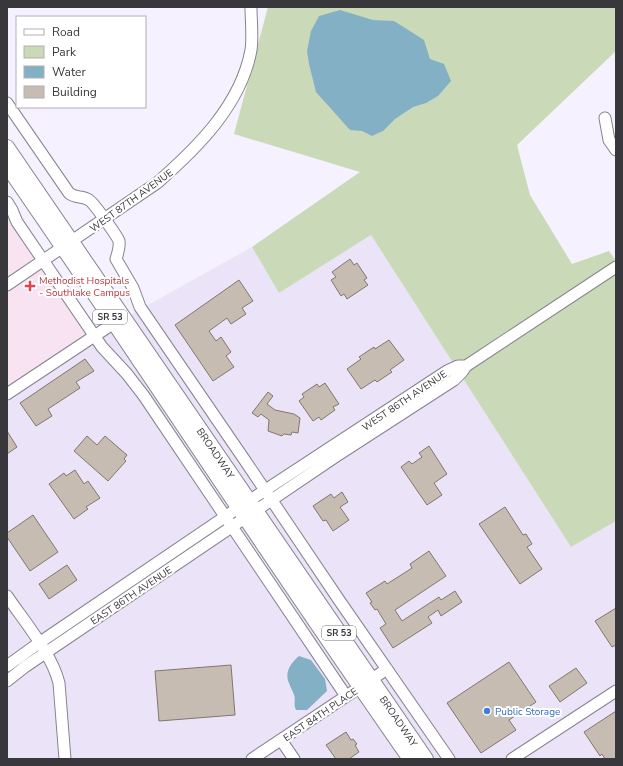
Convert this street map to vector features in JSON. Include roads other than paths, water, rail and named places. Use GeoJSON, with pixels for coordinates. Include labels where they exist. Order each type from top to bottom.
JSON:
{"type":"FeatureCollection","features":[{"type":"Feature","properties":{"kind":"main road","name":"BROADWAY"},"geometry":{"type":"LineString","coordinates":[[7,147],[114,323],[247,510],[366,683],[426,759]]}},
{"type":"Feature","properties":{"kind":"main road","name":"BROADWAY"},"geometry":{"type":"LineString","coordinates":[[7,166],[133,332],[247,510]]}},
{"type":"Feature","properties":{"kind":"main road","name":"BROADWAY"},"geometry":{"type":"LineString","coordinates":[[366,683],[410,759]]}},
{"type":"Feature","properties":{"kind":"street","name":"WEST 87TH AVENUE"},"geometry":{"type":"LineString","coordinates":[[7,285],[157,183],[178,166],[220,118],[244,76],[251,49],[251,7]]}},
{"type":"Feature","properties":{"kind":"street"},"geometry":{"type":"LineString","coordinates":[[7,103],[69,193],[74,197],[83,197],[93,203],[118,239],[119,246],[116,260],[133,288],[140,307],[449,759]]}},
{"type":"Feature","properties":{"kind":"street"},"geometry":{"type":"LineString","coordinates":[[605,118],[610,140],[616,150]]}},
{"type":"Feature","properties":{"kind":"street"},"geometry":{"type":"LineString","coordinates":[[7,202],[17,222],[102,347],[127,374],[144,396],[346,696]]}},
{"type":"Feature","properties":{"kind":"street"},"geometry":{"type":"LineString","coordinates":[[466,366],[616,267]]}},
{"type":"Feature","properties":{"kind":"street"},"geometry":{"type":"LineString","coordinates":[[7,394],[114,323],[125,326],[133,332]]}},
{"type":"Feature","properties":{"kind":"street","name":"WEST 86TH AVENUE"},"geometry":{"type":"LineString","coordinates":[[247,510],[265,491],[447,371],[458,366],[466,366]]}},
{"type":"Feature","properties":{"kind":"street","name":"WEST 86TH AVENUE"},"geometry":{"type":"LineString","coordinates":[[247,510],[272,501],[335,457],[454,380],[466,366]]}},
{"type":"Feature","properties":{"kind":"street","name":"EAST 86TH AVENUE"},"geometry":{"type":"LineString","coordinates":[[7,666],[226,517],[247,510]]}},
{"type":"Feature","properties":{"kind":"street","name":"EAST 86TH AVENUE"},"geometry":{"type":"LineString","coordinates":[[7,682],[26,666],[232,527],[247,510]]}},
{"type":"Feature","properties":{"kind":"street"},"geometry":{"type":"LineString","coordinates":[[7,596],[46,653],[57,673],[65,759]]}},
{"type":"Feature","properties":{"kind":"street","name":"EAST 84TH PLACE"},"geometry":{"type":"LineString","coordinates":[[252,759],[387,669]]}},
{"type":"Feature","properties":{"kind":"street"},"geometry":{"type":"LineString","coordinates":[[512,759],[616,691]]}},
{"type":"Feature","properties":{"kind":"street"},"geometry":{"type":"LineString","coordinates":[[281,740],[294,759]]}},
{"type":"Feature","properties":{"kind":"water"},"geometry":{"type":"Polygon","coordinates":[[[340,10],[373,20],[394,21],[424,40],[430,59],[444,64],[451,81],[438,96],[426,103],[413,107],[395,119],[383,131],[372,136],[362,131],[350,130],[316,92],[307,51],[311,31],[319,16],[340,10]]]}},
{"type":"Feature","properties":{"kind":"water"},"geometry":{"type":"Polygon","coordinates":[[[299,656],[311,660],[325,679],[327,691],[307,710],[296,710],[295,697],[287,675],[289,668],[299,656]]]}},
{"type":"Feature","properties":{"kind":"place","name":"Methodist Hospitals - Southlake Campus"},"geometry":{"type":"Point","coordinates":[30,286]}},
{"type":"Feature","properties":{"kind":"place","name":"Public Storage"},"geometry":{"type":"Point","coordinates":[487,711]}}]}
